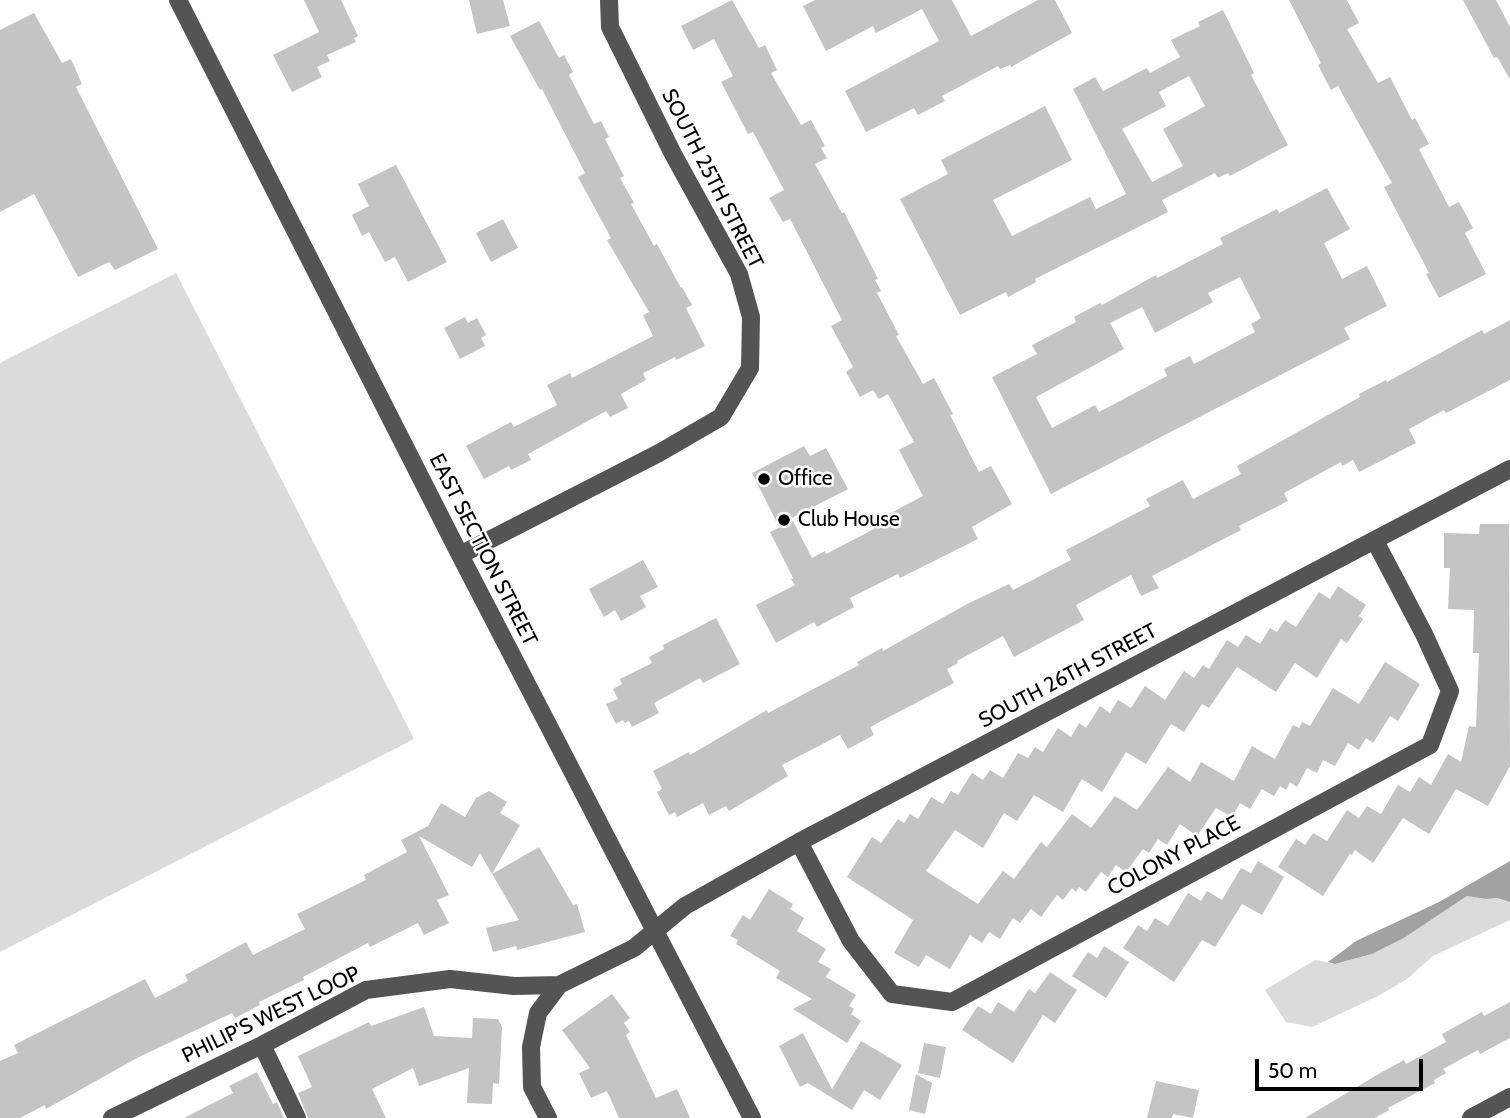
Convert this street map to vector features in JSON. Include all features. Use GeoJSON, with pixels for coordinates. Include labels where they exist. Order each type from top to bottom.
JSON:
{"type":"FeatureCollection","features":[{"type":"Feature","properties":{"kind":"street","name":"EAST SECTION STREET"},"geometry":{"type":"LineString","coordinates":[[178,0],[653,932],[752,1118]]}},
{"type":"Feature","properties":{"kind":"street","name":"SOUTH 25TH STREET"},"geometry":{"type":"LineString","coordinates":[[460,555],[659,453],[721,417],[750,368],[751,317],[739,274],[673,154],[610,27],[610,0]]}},
{"type":"Feature","properties":{"kind":"street","name":"SOUTH 26TH STREET"},"geometry":{"type":"LineString","coordinates":[[653,932],[685,906],[799,842],[1510,469]]}},
{"type":"Feature","properties":{"kind":"street","name":"COLONY PLACE"},"geometry":{"type":"LineString","coordinates":[[799,842],[851,941],[892,994],[952,1002],[1430,745],[1450,691],[1424,634],[1375,541]]}},
{"type":"Feature","properties":{"kind":"street","name":"PHILIP'S WEST LOOP"},"geometry":{"type":"LineString","coordinates":[[112,1118],[262,1045],[366,990],[450,979],[514,985],[559,985],[629,950],[653,932]]}},
{"type":"Feature","properties":{"kind":"street"},"geometry":{"type":"LineString","coordinates":[[548,1118],[532,1087],[531,1047],[538,1013],[559,985]]}},
{"type":"Feature","properties":{"kind":"street"},"geometry":{"type":"LineString","coordinates":[[262,1045],[297,1118]]}},
{"type":"Feature","properties":{"kind":"street"},"geometry":{"type":"LineString","coordinates":[[1471,1118],[1510,1097]]}},
{"type":"Feature","properties":{"kind":"shaded area"},"geometry":{"type":"Polygon","coordinates":[[[176,273],[414,739],[0,952],[0,363],[176,273]]]}},
{"type":"Feature","properties":{"kind":"shaded area"},"geometry":{"type":"Polygon","coordinates":[[[1510,861],[1510,902],[1497,898],[1467,896],[1404,938],[1372,954],[1335,964],[1328,962],[1356,941],[1439,902],[1510,861]]]}},
{"type":"Feature","properties":{"kind":"shaded area"},"geometry":{"type":"Polygon","coordinates":[[[1467,896],[1497,898],[1510,902],[1510,920],[1433,956],[1407,979],[1312,1027],[1286,1022],[1265,990],[1315,960],[1336,964],[1372,954],[1404,938],[1467,896]]]}},
{"type":"Feature","properties":{"kind":"building"},"geometry":{"type":"Polygon","coordinates":[[[304,0],[341,0],[358,36],[354,38],[356,42],[327,55],[330,61],[317,67],[322,77],[292,92],[273,55],[319,32],[304,0]]]}},
{"type":"Feature","properties":{"kind":"building"},"geometry":{"type":"Polygon","coordinates":[[[469,0],[503,0],[510,26],[477,34],[469,0]]]}},
{"type":"Feature","properties":{"kind":"building"},"geometry":{"type":"Polygon","coordinates":[[[732,0],[759,48],[765,45],[777,70],[771,73],[801,125],[811,120],[825,146],[821,148],[827,158],[815,164],[842,213],[844,212],[878,279],[875,280],[881,291],[877,293],[899,335],[896,336],[923,384],[934,378],[979,472],[991,466],[1012,504],[972,527],[978,539],[900,578],[898,574],[850,598],[854,607],[817,627],[814,622],[776,643],[756,605],[795,585],[770,532],[793,521],[812,558],[825,551],[826,554],[874,529],[869,521],[886,512],[887,515],[923,496],[899,450],[914,442],[888,394],[879,399],[873,390],[860,397],[846,372],[853,367],[831,326],[842,320],[790,219],[783,222],[769,198],[784,190],[753,132],[748,134],[721,82],[733,76],[714,39],[693,50],[681,26],[732,0]]]}},
{"type":"Feature","properties":{"kind":"building"},"geometry":{"type":"Polygon","coordinates":[[[815,0],[952,0],[971,36],[1038,0],[1055,0],[1072,33],[1011,67],[1010,65],[1000,69],[998,66],[942,96],[945,101],[918,115],[914,108],[866,132],[845,91],[939,41],[922,9],[876,33],[873,26],[826,51],[803,6],[815,0]]]}},
{"type":"Feature","properties":{"kind":"building"},"geometry":{"type":"Polygon","coordinates":[[[1289,0],[1347,0],[1359,23],[1347,29],[1378,83],[1390,77],[1412,120],[1415,118],[1429,144],[1419,149],[1449,207],[1459,202],[1473,228],[1465,233],[1486,274],[1439,298],[1426,274],[1429,273],[1384,187],[1392,183],[1338,86],[1331,90],[1318,65],[1321,63],[1289,0]]]}},
{"type":"Feature","properties":{"kind":"building"},"geometry":{"type":"Polygon","coordinates":[[[1463,0],[1496,0],[1510,27],[1510,79],[1497,57],[1494,58],[1463,0]]]}},
{"type":"Feature","properties":{"kind":"building"},"geometry":{"type":"Polygon","coordinates":[[[1223,10],[1254,73],[1251,75],[1288,145],[1230,176],[1228,173],[1218,178],[1215,173],[1162,200],[1168,212],[1035,279],[1036,282],[1008,297],[1006,292],[960,315],[900,199],[948,174],[941,160],[1045,106],[1072,160],[993,200],[1012,236],[1090,197],[1096,209],[1126,194],[1073,89],[1095,77],[1103,91],[1147,68],[1150,73],[1180,57],[1171,40],[1200,26],[1198,22],[1223,10]],[[1189,76],[1159,92],[1166,106],[1122,129],[1152,182],[1183,166],[1163,129],[1205,106],[1189,76]]]}},
{"type":"Feature","properties":{"kind":"building"},"geometry":{"type":"Polygon","coordinates":[[[34,13],[62,63],[71,59],[82,84],[76,87],[158,249],[115,270],[109,262],[78,277],[34,194],[0,212],[0,30],[34,13]]]}},
{"type":"Feature","properties":{"kind":"building"},"geometry":{"type":"Polygon","coordinates":[[[539,21],[559,58],[564,55],[573,72],[569,75],[594,124],[601,121],[609,137],[605,139],[624,176],[620,178],[634,203],[631,204],[692,305],[686,308],[705,346],[643,373],[646,380],[621,394],[628,408],[610,417],[606,411],[528,454],[531,460],[511,470],[509,466],[484,479],[466,446],[511,422],[514,427],[557,405],[547,385],[570,373],[572,378],[653,336],[643,315],[649,312],[607,240],[611,238],[578,177],[585,173],[542,89],[540,90],[510,36],[539,21]]]}},
{"type":"Feature","properties":{"kind":"building"},"geometry":{"type":"Polygon","coordinates":[[[396,165],[447,262],[408,282],[395,257],[385,262],[369,232],[362,236],[352,215],[369,206],[358,184],[396,165]]]}},
{"type":"Feature","properties":{"kind":"building"},"geometry":{"type":"Polygon","coordinates":[[[1327,188],[1350,229],[1324,243],[1342,279],[1367,266],[1387,306],[1344,328],[1350,339],[1051,494],[992,377],[1037,354],[1032,345],[1076,322],[1074,317],[1223,244],[1220,238],[1277,209],[1279,213],[1327,188]],[[1240,277],[1208,293],[1213,302],[1155,333],[1142,307],[1110,323],[1124,349],[1036,397],[1052,428],[1095,405],[1099,412],[1167,376],[1164,369],[1190,356],[1194,364],[1255,332],[1251,324],[1261,318],[1240,277]]]}},
{"type":"Feature","properties":{"kind":"building"},"geometry":{"type":"Polygon","coordinates":[[[503,219],[518,248],[491,262],[476,233],[503,219]]]}},
{"type":"Feature","properties":{"kind":"building"},"geometry":{"type":"Polygon","coordinates":[[[465,317],[468,323],[477,318],[486,335],[481,338],[485,346],[460,359],[444,328],[465,317]]]}},
{"type":"Feature","properties":{"kind":"building"},"geometry":{"type":"Polygon","coordinates":[[[1510,320],[1510,380],[1409,429],[1416,443],[1359,472],[1353,460],[1342,466],[1341,462],[1284,493],[1288,501],[1239,526],[1241,530],[1152,576],[1159,588],[1141,596],[1131,575],[1076,605],[1084,620],[1014,657],[1003,636],[947,669],[954,683],[870,727],[874,735],[848,749],[840,735],[782,765],[788,776],[729,811],[726,806],[709,815],[703,803],[677,817],[675,812],[669,815],[657,792],[662,789],[653,771],[689,752],[690,755],[767,710],[768,713],[859,665],[857,662],[882,648],[883,651],[967,604],[1009,584],[1013,590],[1071,560],[1066,550],[1150,506],[1146,499],[1183,480],[1193,499],[1241,474],[1237,466],[1360,397],[1359,394],[1386,380],[1387,382],[1482,330],[1484,334],[1510,320]]]}},
{"type":"Feature","properties":{"kind":"building"},"geometry":{"type":"Polygon","coordinates":[[[804,446],[810,456],[826,448],[848,489],[778,525],[752,473],[804,446]]]}},
{"type":"Feature","properties":{"kind":"building"},"geometry":{"type":"Polygon","coordinates":[[[1480,524],[1509,524],[1510,766],[1488,806],[1456,789],[1429,834],[1403,818],[1373,863],[1355,850],[1323,896],[1278,867],[1296,839],[1305,845],[1313,833],[1327,841],[1347,810],[1359,818],[1367,806],[1381,814],[1398,785],[1410,792],[1419,777],[1431,785],[1448,754],[1461,762],[1469,726],[1476,727],[1479,653],[1473,653],[1474,610],[1448,609],[1450,568],[1444,568],[1444,533],[1479,534],[1480,524]]]}},
{"type":"Feature","properties":{"kind":"building"},"geometry":{"type":"Polygon","coordinates":[[[643,560],[658,587],[640,596],[646,607],[621,621],[615,610],[604,617],[589,589],[643,560]]]}},
{"type":"Feature","properties":{"kind":"building"},"geometry":{"type":"Polygon","coordinates":[[[1338,586],[1366,605],[1359,616],[1363,619],[1347,643],[1341,639],[1317,678],[1295,663],[1276,692],[1237,667],[1209,708],[1202,704],[1184,732],[1171,724],[1146,764],[1126,752],[1102,792],[1082,779],[1063,812],[1034,795],[1017,821],[1004,813],[983,848],[955,830],[926,871],[978,904],[1003,871],[1014,879],[1041,842],[1047,847],[1072,814],[1091,828],[1115,796],[1137,810],[1168,767],[1190,782],[1201,762],[1234,781],[1252,746],[1275,759],[1293,725],[1299,728],[1302,722],[1310,726],[1333,688],[1359,704],[1385,662],[1420,684],[1398,721],[1390,716],[1373,743],[1366,738],[1359,750],[1348,743],[1335,766],[1323,760],[1317,773],[1307,768],[1297,787],[1290,782],[1286,790],[1280,786],[1274,796],[1262,789],[1250,809],[1240,803],[1232,817],[1216,808],[1197,836],[1180,824],[1167,845],[1158,839],[1149,853],[1143,849],[1126,872],[1116,865],[1108,877],[1101,872],[1086,892],[1079,887],[1076,892],[1072,888],[1063,900],[1057,895],[1041,917],[1031,909],[1020,923],[1013,918],[1000,939],[989,932],[982,943],[970,935],[950,969],[926,955],[919,967],[894,953],[913,920],[847,877],[872,837],[881,843],[898,819],[904,823],[910,814],[918,819],[931,797],[943,804],[951,791],[958,795],[972,773],[983,780],[990,770],[1003,778],[1018,753],[1028,758],[1035,747],[1043,752],[1058,728],[1071,737],[1079,723],[1086,728],[1100,706],[1110,713],[1118,700],[1131,708],[1145,686],[1165,700],[1184,671],[1194,678],[1203,665],[1209,669],[1227,640],[1238,647],[1246,635],[1260,644],[1270,628],[1277,632],[1285,620],[1296,627],[1319,592],[1330,599],[1338,586]]]}},
{"type":"Feature","properties":{"kind":"building"},"geometry":{"type":"Polygon","coordinates":[[[716,618],[740,664],[703,683],[700,678],[654,703],[659,713],[632,727],[629,721],[625,723],[623,720],[616,724],[606,704],[618,699],[613,689],[622,684],[620,679],[652,663],[649,657],[664,649],[663,645],[716,618]]]}},
{"type":"Feature","properties":{"kind":"building"},"geometry":{"type":"Polygon","coordinates":[[[489,791],[507,802],[500,813],[520,825],[492,874],[480,853],[472,867],[419,836],[449,895],[437,900],[449,923],[424,935],[418,923],[370,947],[368,943],[303,977],[304,980],[259,1002],[260,1005],[235,1018],[232,1013],[137,1058],[46,1109],[45,1105],[20,1118],[0,1118],[0,1061],[18,1053],[14,1045],[145,979],[155,998],[188,981],[185,975],[246,942],[253,955],[305,929],[297,914],[366,880],[364,875],[407,852],[401,840],[428,826],[441,803],[465,817],[476,798],[489,791]]]}},
{"type":"Feature","properties":{"kind":"building"},"geometry":{"type":"Polygon","coordinates":[[[539,847],[573,905],[577,904],[585,932],[517,950],[516,946],[493,952],[486,928],[519,920],[492,874],[539,847]]]}},
{"type":"Feature","properties":{"kind":"building"},"geometry":{"type":"Polygon","coordinates":[[[1258,861],[1284,877],[1262,915],[1242,904],[1215,947],[1202,940],[1174,982],[1123,948],[1138,925],[1147,931],[1155,918],[1168,926],[1188,893],[1201,901],[1207,891],[1222,900],[1241,868],[1251,873],[1258,861]]]}},
{"type":"Feature","properties":{"kind":"building"},"geometry":{"type":"Polygon","coordinates":[[[769,889],[793,904],[790,909],[804,918],[797,931],[826,949],[818,962],[831,969],[826,977],[856,995],[849,1006],[854,1009],[851,1014],[861,1021],[847,1043],[793,1009],[812,999],[776,978],[780,971],[736,944],[738,940],[730,936],[743,915],[750,920],[769,889]]]}},
{"type":"Feature","properties":{"kind":"building"},"geometry":{"type":"Polygon","coordinates":[[[1104,946],[1129,962],[1106,998],[1072,976],[1088,952],[1097,958],[1104,946]]]}},
{"type":"Feature","properties":{"kind":"building"},"geometry":{"type":"Polygon","coordinates":[[[1050,972],[1077,990],[1055,1023],[1043,1015],[1013,1063],[962,1030],[978,1006],[991,1014],[998,1002],[1014,1012],[1029,989],[1035,993],[1050,972]]]}},
{"type":"Feature","properties":{"kind":"building"},"geometry":{"type":"Polygon","coordinates":[[[612,994],[630,1018],[624,1023],[630,1032],[626,1035],[656,1098],[677,1089],[690,1118],[619,1118],[607,1091],[591,1098],[579,1073],[590,1068],[562,1030],[612,994]]]}},
{"type":"Feature","properties":{"kind":"building"},"geometry":{"type":"Polygon","coordinates":[[[1510,1002],[1510,1038],[1480,1054],[1478,1050],[1443,1069],[1446,1073],[1434,1080],[1435,1083],[1375,1118],[1305,1118],[1404,1060],[1406,1064],[1446,1042],[1442,1034],[1482,1012],[1484,1016],[1510,1002]]]}},
{"type":"Feature","properties":{"kind":"building"},"geometry":{"type":"Polygon","coordinates":[[[424,1007],[434,1036],[472,1038],[473,1018],[498,1019],[502,1027],[499,1084],[493,1083],[492,1104],[467,1103],[469,1068],[419,1086],[413,1068],[372,1089],[386,1118],[308,1118],[298,1093],[312,1087],[298,1056],[369,1022],[371,1026],[424,1007]]]}},
{"type":"Feature","properties":{"kind":"building"},"geometry":{"type":"Polygon","coordinates":[[[803,1033],[832,1089],[861,1041],[902,1065],[880,1100],[864,1090],[852,1110],[808,1083],[800,1087],[779,1046],[803,1033]]]}},
{"type":"Feature","properties":{"kind":"building"},"geometry":{"type":"Polygon","coordinates":[[[924,1043],[946,1047],[940,1078],[918,1073],[924,1043]]]}},
{"type":"Feature","properties":{"kind":"building"},"geometry":{"type":"Polygon","coordinates":[[[257,1072],[273,1104],[277,1102],[284,1118],[184,1118],[233,1093],[229,1086],[257,1072]]]}},
{"type":"Feature","properties":{"kind":"building"},"geometry":{"type":"Polygon","coordinates":[[[916,1074],[932,1083],[925,1114],[909,1110],[916,1074]]]}},
{"type":"Feature","properties":{"kind":"building"},"geometry":{"type":"Polygon","coordinates":[[[1156,1081],[1199,1090],[1193,1118],[1173,1114],[1172,1118],[1147,1118],[1156,1081]]]}},
{"type":"Feature","properties":{"kind":"place","name":"Office"},"geometry":{"type":"Point","coordinates":[764,479]}},
{"type":"Feature","properties":{"kind":"place","name":"Club House"},"geometry":{"type":"Point","coordinates":[784,520]}}]}
